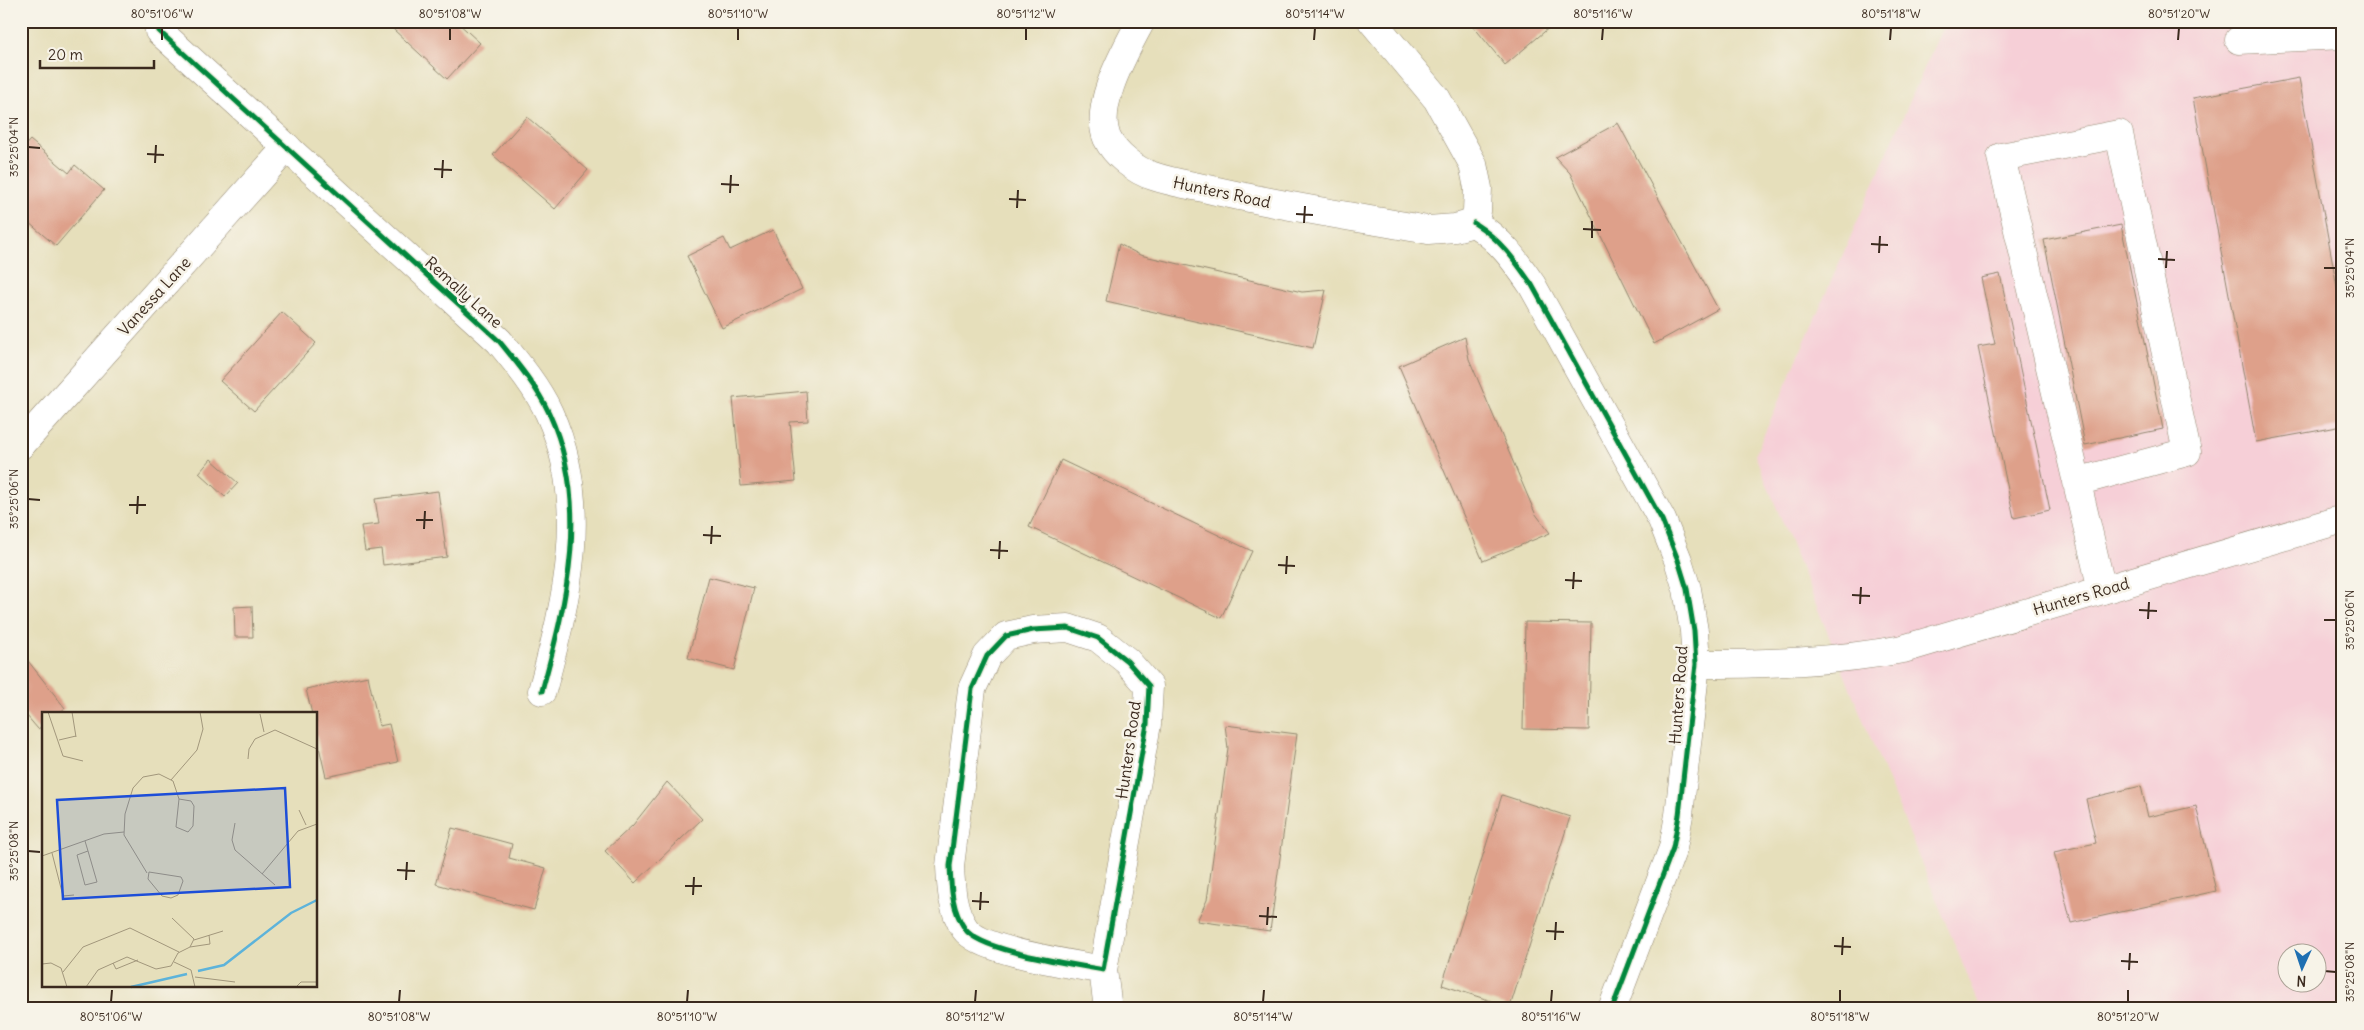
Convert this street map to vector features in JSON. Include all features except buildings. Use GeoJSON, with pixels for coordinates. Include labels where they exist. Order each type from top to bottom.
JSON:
{"type":"FeatureCollection","features":[{"type":"Feature","properties":{"kind":"street","name":"Hunters Road"},"geometry":{"type":"LineString","coordinates":[[1141,21],[1115,71],[1103,117],[1107,138],[1116,151],[1130,164],[1151,176],[1244,198],[1428,230],[1455,228],[1474,223],[1488,232],[1507,249],[1532,285],[1662,520],[1688,589],[1694,631],[1696,664],[1679,815],[1673,848],[1612,1009]]}},
{"type":"Feature","properties":{"kind":"street"},"geometry":{"type":"LineString","coordinates":[[1372,21],[1437,99],[1473,164],[1478,188],[1477,211],[1474,223]]}},
{"type":"Feature","properties":{"kind":"street","name":"Remally Lane"},"geometry":{"type":"LineString","coordinates":[[159,32],[499,341],[522,370],[549,412],[566,461],[572,524],[570,569],[562,616],[542,691]]}},
{"type":"Feature","properties":{"kind":"street"},"geometry":{"type":"LineString","coordinates":[[2239,40],[2343,35]]}},
{"type":"Feature","properties":{"kind":"street"},"geometry":{"type":"LineString","coordinates":[[2076,482],[2187,452],[2119,134],[2001,157],[2076,482],[2102,590]]}},
{"type":"Feature","properties":{"kind":"street","name":"Vanessa Lane"},"geometry":{"type":"LineString","coordinates":[[21,445],[287,147]]}},
{"type":"Feature","properties":{"kind":"street","name":"Hunters Road"},"geometry":{"type":"LineString","coordinates":[[1696,664],[1796,663],[1862,657],[1903,649],[2343,519]]}},
{"type":"Feature","properties":{"kind":"street","name":"Hunters Road"},"geometry":{"type":"LineString","coordinates":[[1103,970],[1008,951],[982,942],[966,930],[955,910],[951,889],[950,866],[972,689],[987,656],[1006,636],[1033,630],[1068,628],[1098,638],[1127,661],[1149,686],[1148,724],[1103,970],[1108,1009]]}},
{"type":"Feature","properties":{"kind":"shaded area"},"geometry":{"type":"Polygon","coordinates":[[[1945,21],[2343,21],[2343,1009],[1981,1009],[1755,455],[1945,21]]]}},
{"type":"Feature","properties":{"kind":"cycle path"},"geometry":{"type":"LineString","coordinates":[[159,31],[499,341],[539,394],[549,413],[562,448],[569,482],[572,517],[571,552],[560,622],[542,691]]}},
{"type":"Feature","properties":{"kind":"cycle path"},"geometry":{"type":"LineString","coordinates":[[1474,223],[1484,229],[1499,243],[1513,258],[1532,285],[1662,520],[1687,589],[1694,631],[1696,664],[1679,815],[1673,848],[1612,1009]]}},
{"type":"Feature","properties":{"kind":"cycle path"},"geometry":{"type":"LineString","coordinates":[[1068,628],[1098,638],[1127,661],[1149,686],[1147,724],[1103,970],[1029,956],[989,944],[974,937],[965,929],[957,914],[952,891],[950,866],[972,689],[987,656],[1006,636],[1033,630],[1068,628]]}}]}
